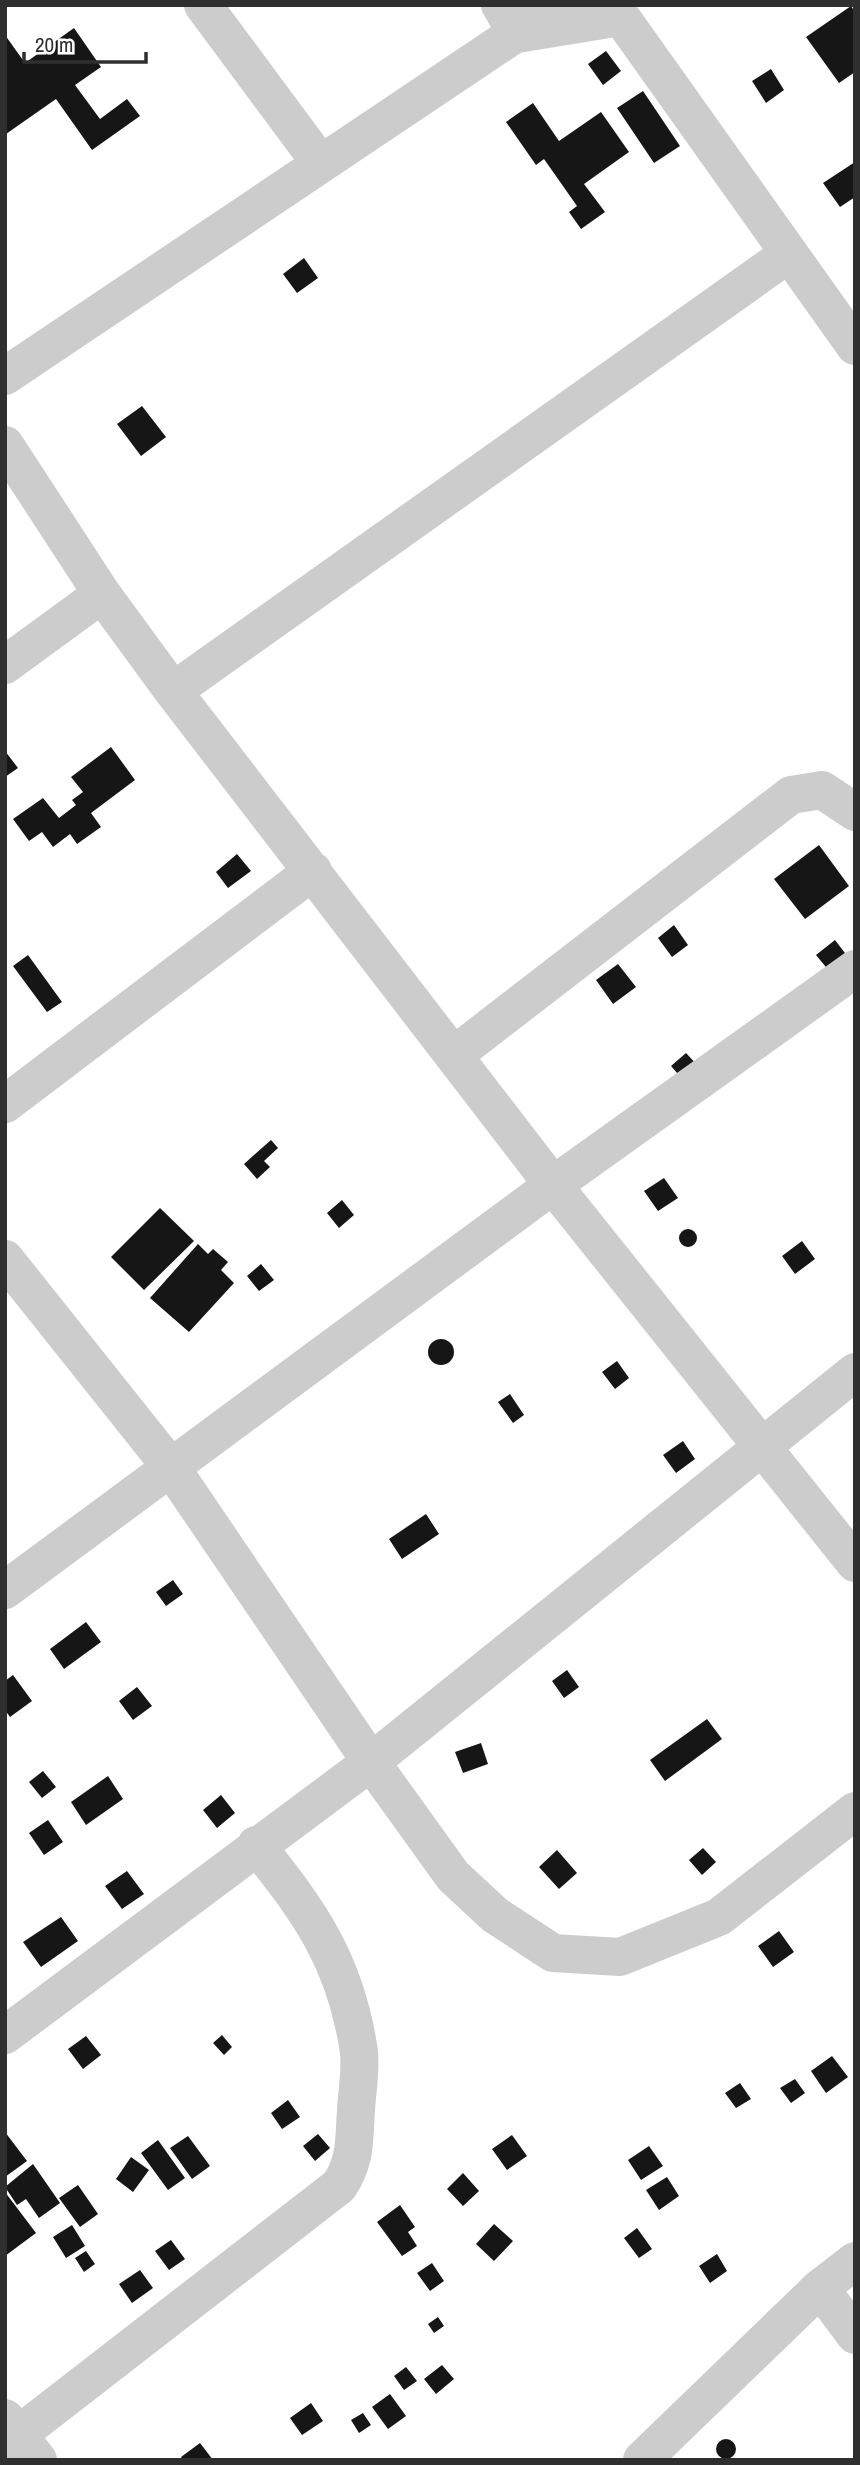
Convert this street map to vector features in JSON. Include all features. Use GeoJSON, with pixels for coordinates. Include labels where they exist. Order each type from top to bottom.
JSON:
{"type":"FeatureCollection","features":[{"type":"Feature","properties":{"kind":"street"},"geometry":{"type":"LineString","coordinates":[[203,5],[321,164]]}},
{"type":"Feature","properties":{"kind":"street"},"geometry":{"type":"LineString","coordinates":[[5,376],[321,164],[509,20],[558,5]]}},
{"type":"Feature","properties":{"kind":"street"},"geometry":{"type":"LineString","coordinates":[[509,20],[621,17],[787,255],[855,346]]}},
{"type":"Feature","properties":{"kind":"street"},"geometry":{"type":"LineString","coordinates":[[173,691],[787,255]]}},
{"type":"Feature","properties":{"kind":"street"},"geometry":{"type":"LineString","coordinates":[[5,445],[102,594],[173,691],[553,1185],[855,1563]]}},
{"type":"Feature","properties":{"kind":"street"},"geometry":{"type":"LineString","coordinates":[[5,665],[102,594]]}},
{"type":"Feature","properties":{"kind":"street"},"geometry":{"type":"LineString","coordinates":[[454,1055],[791,795],[822,790],[854,809]]}},
{"type":"Feature","properties":{"kind":"street"},"geometry":{"type":"LineString","coordinates":[[5,1104],[313,871]]}},
{"type":"Feature","properties":{"kind":"street"},"geometry":{"type":"LineString","coordinates":[[5,1590],[553,1185],[855,969]]}},
{"type":"Feature","properties":{"kind":"street"},"geometry":{"type":"LineString","coordinates":[[5,1259],[170,1466],[371,1762],[453,1876],[495,1915],[553,1952],[620,1956],[719,1917],[855,1811]]}},
{"type":"Feature","properties":{"kind":"street"},"geometry":{"type":"LineString","coordinates":[[5,2035],[256,1845],[371,1762],[855,1372]]}},
{"type":"Feature","properties":{"kind":"street"},"geometry":{"type":"LineString","coordinates":[[17,2439],[339,2186],[351,2169],[359,2053],[336,1966],[325,1940],[301,1901],[256,1845]]}},
{"type":"Feature","properties":{"kind":"street"},"geometry":{"type":"LineString","coordinates":[[642,2460],[820,2288],[855,2261]]}},
{"type":"Feature","properties":{"kind":"street"},"geometry":{"type":"LineString","coordinates":[[820,2288],[855,2335]]}},
{"type":"Feature","properties":{"kind":"building"},"geometry":{"type":"Polygon","coordinates":[[[851,6],[855,12],[855,72],[839,83],[806,37],[851,6]]]}},
{"type":"Feature","properties":{"kind":"building"},"geometry":{"type":"Polygon","coordinates":[[[74,28],[101,67],[75,85],[100,119],[127,99],[140,116],[92,150],[56,99],[6,134],[5,35],[25,63],[74,28]]]}},
{"type":"Feature","properties":{"kind":"building"},"geometry":{"type":"Polygon","coordinates":[[[606,51],[621,71],[603,85],[588,64],[606,51]]]}},
{"type":"Feature","properties":{"kind":"building"},"geometry":{"type":"Polygon","coordinates":[[[771,69],[784,90],[766,103],[752,81],[771,69]]]}},
{"type":"Feature","properties":{"kind":"building"},"geometry":{"type":"Polygon","coordinates":[[[643,91],[680,146],[654,163],[617,108],[643,91]]]}},
{"type":"Feature","properties":{"kind":"building"},"geometry":{"type":"Polygon","coordinates":[[[533,103],[559,141],[601,112],[629,152],[584,184],[605,212],[581,229],[569,212],[577,206],[544,159],[536,165],[506,122],[533,103]]]}},
{"type":"Feature","properties":{"kind":"building"},"geometry":{"type":"Polygon","coordinates":[[[855,162],[855,197],[840,207],[823,183],[855,162]]]}},
{"type":"Feature","properties":{"kind":"building"},"geometry":{"type":"Polygon","coordinates":[[[304,258],[318,278],[297,293],[283,274],[304,258]]]}},
{"type":"Feature","properties":{"kind":"building"},"geometry":{"type":"Polygon","coordinates":[[[142,406],[166,437],[141,456],[117,424],[142,406]]]}},
{"type":"Feature","properties":{"kind":"building"},"geometry":{"type":"Polygon","coordinates":[[[111,747],[135,780],[91,813],[101,827],[77,844],[70,834],[53,847],[42,832],[29,841],[13,819],[43,798],[59,818],[76,805],[72,800],[83,792],[71,777],[111,747]]]}},
{"type":"Feature","properties":{"kind":"building"},"geometry":{"type":"Polygon","coordinates":[[[5,751],[18,768],[5,777],[5,751]]]}},
{"type":"Feature","properties":{"kind":"building"},"geometry":{"type":"Polygon","coordinates":[[[819,845],[849,886],[805,919],[774,879],[819,845]]]}},
{"type":"Feature","properties":{"kind":"building"},"geometry":{"type":"Polygon","coordinates":[[[237,854],[251,871],[228,888],[216,872],[237,854]]]}},
{"type":"Feature","properties":{"kind":"building"},"geometry":{"type":"Polygon","coordinates":[[[674,925],[688,945],[672,957],[658,938],[674,925]]]}},
{"type":"Feature","properties":{"kind":"building"},"geometry":{"type":"Polygon","coordinates":[[[835,940],[848,957],[830,972],[816,955],[835,940]]]}},
{"type":"Feature","properties":{"kind":"building"},"geometry":{"type":"Polygon","coordinates":[[[28,955],[62,1002],[47,1012],[13,966],[28,955]]]}},
{"type":"Feature","properties":{"kind":"building"},"geometry":{"type":"Polygon","coordinates":[[[618,964],[636,987],[613,1004],[596,980],[618,964]]]}},
{"type":"Feature","properties":{"kind":"building"},"geometry":{"type":"Polygon","coordinates":[[[686,1053],[700,1068],[685,1082],[671,1066],[686,1053]]]}},
{"type":"Feature","properties":{"kind":"building"},"geometry":{"type":"Polygon","coordinates":[[[271,1140],[278,1148],[264,1161],[270,1167],[257,1179],[244,1164],[271,1140]]]}},
{"type":"Feature","properties":{"kind":"building"},"geometry":{"type":"Polygon","coordinates":[[[664,1178],[678,1198],[658,1211],[644,1191],[664,1178]]]}},
{"type":"Feature","properties":{"kind":"building"},"geometry":{"type":"Polygon","coordinates":[[[342,1200],[354,1215],[339,1228],[327,1213],[342,1200]]]}},
{"type":"Feature","properties":{"kind":"building"},"geometry":{"type":"Polygon","coordinates":[[[160,1208],[194,1241],[144,1290],[111,1257],[160,1208]]]}},
{"type":"Feature","properties":{"kind":"building"},"geometry":{"type":"Polygon","coordinates":[[[688,1229],[694,1232],[697,1238],[694,1244],[688,1247],[682,1244],[679,1238],[682,1232],[688,1229]]]}},
{"type":"Feature","properties":{"kind":"building"},"geometry":{"type":"Polygon","coordinates":[[[802,1241],[815,1259],[795,1274],[782,1256],[802,1241]]]}},
{"type":"Feature","properties":{"kind":"building"},"geometry":{"type":"Polygon","coordinates":[[[198,1244],[208,1254],[213,1249],[228,1262],[221,1270],[234,1283],[189,1332],[150,1298],[198,1244]]]}},
{"type":"Feature","properties":{"kind":"building"},"geometry":{"type":"Polygon","coordinates":[[[261,1264],[274,1280],[259,1291],[247,1276],[261,1264]]]}},
{"type":"Feature","properties":{"kind":"building"},"geometry":{"type":"Polygon","coordinates":[[[441,1339],[450,1343],[454,1352],[450,1361],[441,1365],[432,1361],[428,1352],[432,1343],[441,1339]]]}},
{"type":"Feature","properties":{"kind":"building"},"geometry":{"type":"Polygon","coordinates":[[[617,1361],[629,1378],[615,1389],[602,1372],[617,1361]]]}},
{"type":"Feature","properties":{"kind":"building"},"geometry":{"type":"Polygon","coordinates":[[[510,1394],[524,1415],[513,1423],[498,1402],[510,1394]]]}},
{"type":"Feature","properties":{"kind":"building"},"geometry":{"type":"Polygon","coordinates":[[[683,1441],[695,1459],[676,1473],[663,1455],[683,1441]]]}},
{"type":"Feature","properties":{"kind":"building"},"geometry":{"type":"Polygon","coordinates":[[[426,1514],[439,1534],[402,1559],[389,1539],[426,1514]]]}},
{"type":"Feature","properties":{"kind":"building"},"geometry":{"type":"Polygon","coordinates":[[[173,1580],[183,1594],[166,1606],[156,1592],[173,1580]]]}},
{"type":"Feature","properties":{"kind":"building"},"geometry":{"type":"Polygon","coordinates":[[[86,1622],[101,1642],[64,1669],[50,1649],[86,1622]]]}},
{"type":"Feature","properties":{"kind":"building"},"geometry":{"type":"Polygon","coordinates":[[[567,1670],[579,1687],[564,1698],[552,1681],[567,1670]]]}},
{"type":"Feature","properties":{"kind":"building"},"geometry":{"type":"Polygon","coordinates":[[[13,1675],[32,1701],[10,1717],[5,1710],[5,1681],[13,1675]]]}},
{"type":"Feature","properties":{"kind":"building"},"geometry":{"type":"Polygon","coordinates":[[[137,1687],[152,1706],[133,1720],[119,1701],[137,1687]]]}},
{"type":"Feature","properties":{"kind":"building"},"geometry":{"type":"Polygon","coordinates":[[[707,1719],[722,1739],[665,1781],[650,1760],[707,1719]]]}},
{"type":"Feature","properties":{"kind":"building"},"geometry":{"type":"Polygon","coordinates":[[[481,1743],[488,1764],[463,1773],[455,1752],[481,1743]]]}},
{"type":"Feature","properties":{"kind":"building"},"geometry":{"type":"Polygon","coordinates":[[[43,1771],[56,1787],[42,1798],[29,1782],[43,1771]]]}},
{"type":"Feature","properties":{"kind":"building"},"geometry":{"type":"Polygon","coordinates":[[[108,1776],[123,1799],[86,1825],[71,1802],[108,1776]]]}},
{"type":"Feature","properties":{"kind":"building"},"geometry":{"type":"Polygon","coordinates":[[[221,1795],[235,1813],[217,1828],[203,1810],[221,1795]]]}},
{"type":"Feature","properties":{"kind":"building"},"geometry":{"type":"Polygon","coordinates":[[[48,1820],[63,1842],[44,1855],[29,1833],[48,1820]]]}},
{"type":"Feature","properties":{"kind":"building"},"geometry":{"type":"Polygon","coordinates":[[[703,1848],[716,1862],[702,1875],[689,1860],[703,1848]]]}},
{"type":"Feature","properties":{"kind":"building"},"geometry":{"type":"Polygon","coordinates":[[[557,1850],[577,1873],[559,1889],[539,1867],[557,1850]]]}},
{"type":"Feature","properties":{"kind":"building"},"geometry":{"type":"Polygon","coordinates":[[[127,1871],[144,1894],[122,1909],[105,1886],[127,1871]]]}},
{"type":"Feature","properties":{"kind":"building"},"geometry":{"type":"Polygon","coordinates":[[[61,1917],[78,1941],[41,1967],[23,1942],[61,1917]]]}},
{"type":"Feature","properties":{"kind":"building"},"geometry":{"type":"Polygon","coordinates":[[[779,1931],[794,1952],[773,1967],[758,1946],[779,1931]]]}},
{"type":"Feature","properties":{"kind":"building"},"geometry":{"type":"Polygon","coordinates":[[[222,2035],[232,2047],[224,2055],[213,2043],[222,2035]]]}},
{"type":"Feature","properties":{"kind":"building"},"geometry":{"type":"Polygon","coordinates":[[[86,2036],[101,2055],[83,2069],[68,2049],[86,2036]]]}},
{"type":"Feature","properties":{"kind":"building"},"geometry":{"type":"Polygon","coordinates":[[[832,2056],[848,2077],[826,2093],[811,2071],[832,2056]]]}},
{"type":"Feature","properties":{"kind":"building"},"geometry":{"type":"Polygon","coordinates":[[[795,2079],[805,2093],[791,2103],[780,2088],[795,2079]]]}},
{"type":"Feature","properties":{"kind":"building"},"geometry":{"type":"Polygon","coordinates":[[[740,2083],[751,2099],[736,2108],[725,2093],[740,2083]]]}},
{"type":"Feature","properties":{"kind":"building"},"geometry":{"type":"Polygon","coordinates":[[[288,2100],[300,2117],[282,2129],[271,2113],[288,2100]]]}},
{"type":"Feature","properties":{"kind":"building"},"geometry":{"type":"Polygon","coordinates":[[[5,2132],[27,2161],[5,2177],[5,2132]]]}},
{"type":"Feature","properties":{"kind":"building"},"geometry":{"type":"Polygon","coordinates":[[[318,2134],[330,2148],[315,2161],[303,2146],[318,2134]]]}},
{"type":"Feature","properties":{"kind":"building"},"geometry":{"type":"Polygon","coordinates":[[[512,2135],[527,2156],[507,2170],[492,2149],[512,2135]]]}},
{"type":"Feature","properties":{"kind":"building"},"geometry":{"type":"Polygon","coordinates":[[[188,2136],[210,2166],[192,2179],[170,2148],[188,2136]]]}},
{"type":"Feature","properties":{"kind":"building"},"geometry":{"type":"Polygon","coordinates":[[[158,2140],[185,2178],[168,2190],[141,2153],[158,2140]]]}},
{"type":"Feature","properties":{"kind":"building"},"geometry":{"type":"Polygon","coordinates":[[[649,2146],[663,2166],[641,2180],[628,2160],[649,2146]]]}},
{"type":"Feature","properties":{"kind":"building"},"geometry":{"type":"Polygon","coordinates":[[[131,2157],[149,2170],[133,2192],[116,2179],[131,2157]]]}},
{"type":"Feature","properties":{"kind":"building"},"geometry":{"type":"Polygon","coordinates":[[[33,2164],[60,2203],[39,2218],[26,2199],[17,2205],[5,2187],[33,2164]]]}},
{"type":"Feature","properties":{"kind":"building"},"geometry":{"type":"Polygon","coordinates":[[[463,2173],[479,2191],[463,2206],[447,2189],[463,2173]]]}},
{"type":"Feature","properties":{"kind":"building"},"geometry":{"type":"Polygon","coordinates":[[[667,2177],[679,2196],[659,2210],[646,2190],[667,2177]]]}},
{"type":"Feature","properties":{"kind":"building"},"geometry":{"type":"Polygon","coordinates":[[[78,2185],[98,2214],[80,2227],[59,2198],[78,2185]]]}},
{"type":"Feature","properties":{"kind":"building"},"geometry":{"type":"Polygon","coordinates":[[[5,2192],[36,2233],[5,2256],[5,2192]]]}},
{"type":"Feature","properties":{"kind":"building"},"geometry":{"type":"Polygon","coordinates":[[[400,2205],[415,2227],[408,2232],[417,2246],[402,2256],[377,2222],[400,2205]]]}},
{"type":"Feature","properties":{"kind":"building"},"geometry":{"type":"Polygon","coordinates":[[[494,2224],[513,2241],[494,2261],[476,2244],[494,2224]]]}},
{"type":"Feature","properties":{"kind":"building"},"geometry":{"type":"Polygon","coordinates":[[[72,2225],[85,2246],[66,2258],[53,2237],[72,2225]]]}},
{"type":"Feature","properties":{"kind":"building"},"geometry":{"type":"Polygon","coordinates":[[[637,2228],[652,2249],[639,2258],[624,2238],[637,2228]]]}},
{"type":"Feature","properties":{"kind":"building"},"geometry":{"type":"Polygon","coordinates":[[[171,2240],[185,2259],[169,2270],[155,2251],[171,2240]]]}},
{"type":"Feature","properties":{"kind":"building"},"geometry":{"type":"Polygon","coordinates":[[[86,2251],[95,2264],[84,2272],[75,2258],[86,2251]]]}},
{"type":"Feature","properties":{"kind":"building"},"geometry":{"type":"Polygon","coordinates":[[[717,2254],[727,2271],[710,2283],[699,2266],[717,2254]]]}},
{"type":"Feature","properties":{"kind":"building"},"geometry":{"type":"Polygon","coordinates":[[[432,2263],[444,2281],[430,2291],[417,2273],[432,2263]]]}},
{"type":"Feature","properties":{"kind":"building"},"geometry":{"type":"Polygon","coordinates":[[[140,2270],[153,2288],[132,2303],[119,2284],[140,2270]]]}},
{"type":"Feature","properties":{"kind":"building"},"geometry":{"type":"Polygon","coordinates":[[[438,2317],[444,2326],[434,2333],[428,2324],[438,2317]]]}},
{"type":"Feature","properties":{"kind":"building"},"geometry":{"type":"Polygon","coordinates":[[[442,2365],[454,2379],[436,2394],[424,2379],[442,2365]]]}},
{"type":"Feature","properties":{"kind":"building"},"geometry":{"type":"Polygon","coordinates":[[[406,2367],[417,2381],[404,2390],[394,2376],[406,2367]]]}},
{"type":"Feature","properties":{"kind":"building"},"geometry":{"type":"Polygon","coordinates":[[[390,2394],[406,2416],[388,2429],[372,2407],[390,2394]]]}},
{"type":"Feature","properties":{"kind":"building"},"geometry":{"type":"Polygon","coordinates":[[[311,2403],[323,2421],[302,2435],[290,2418],[311,2403]]]}},
{"type":"Feature","properties":{"kind":"building"},"geometry":{"type":"Polygon","coordinates":[[[363,2413],[371,2425],[359,2433],[351,2420],[363,2413]]]}},
{"type":"Feature","properties":{"kind":"building"},"geometry":{"type":"Polygon","coordinates":[[[726,2439],[733,2442],[736,2449],[733,2456],[726,2459],[719,2456],[716,2449],[719,2442],[726,2439]]]}},
{"type":"Feature","properties":{"kind":"building"},"geometry":{"type":"Polygon","coordinates":[[[200,2443],[213,2460],[183,2460],[181,2457],[200,2443]]]}}]}
